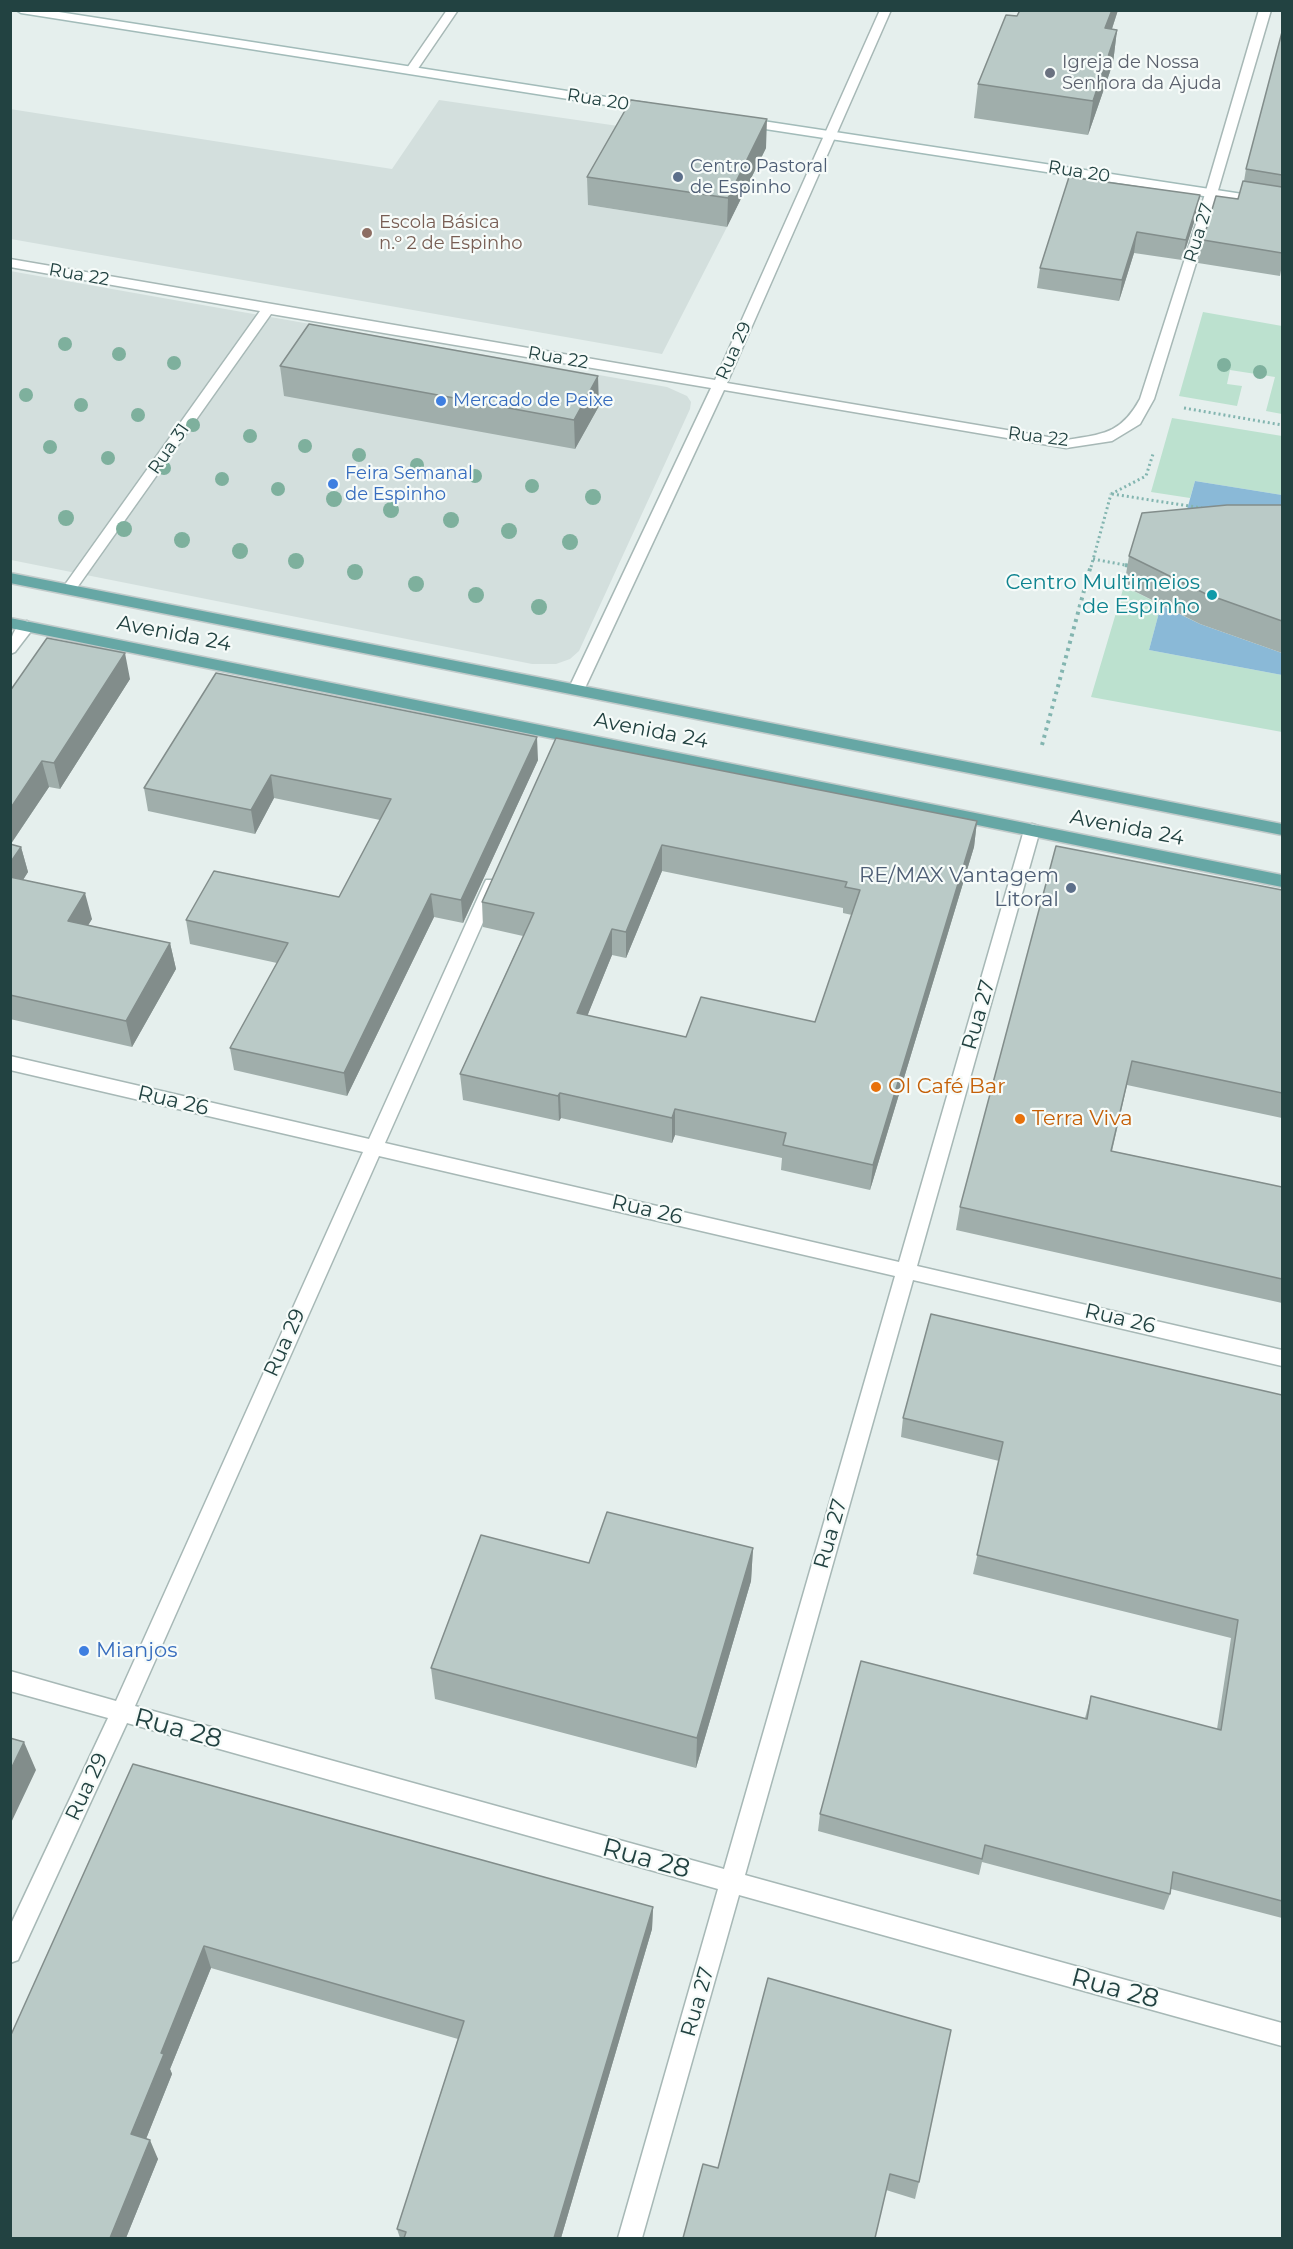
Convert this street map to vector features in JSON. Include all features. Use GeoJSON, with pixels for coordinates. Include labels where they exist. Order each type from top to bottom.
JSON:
{"type":"FeatureCollection","features":[{"type":"Feature","properties":{"kind":"main road","name":"Avenida 24"},"geometry":{"type":"LineString","coordinates":[[10,578],[577,688],[1282,830]]}},
{"type":"Feature","properties":{"kind":"main road","name":"Avenida 24"},"geometry":{"type":"LineString","coordinates":[[10,623],[1282,881]]}},
{"type":"Feature","properties":{"kind":"street","name":"Rua 20"},"geometry":{"type":"LineString","coordinates":[[21,10],[667,110]]}},
{"type":"Feature","properties":{"kind":"street"},"geometry":{"type":"LineString","coordinates":[[411,71],[453,10]]}},
{"type":"Feature","properties":{"kind":"street","name":"Rua 29"},"geometry":{"type":"LineString","coordinates":[[577,688],[719,386],[886,10]]}},
{"type":"Feature","properties":{"kind":"street","name":"Rua 27"},"geometry":{"type":"LineString","coordinates":[[1107,438],[1135,421],[1147,399],[1265,10]]}},
{"type":"Feature","properties":{"kind":"street","name":"Rua 20"},"geometry":{"type":"LineString","coordinates":[[726,119],[1282,204]]}},
{"type":"Feature","properties":{"kind":"street","name":"Rua 22"},"geometry":{"type":"LineString","coordinates":[[10,263],[1066,444],[1107,438]]}},
{"type":"Feature","properties":{"kind":"street","name":"Rua 31"},"geometry":{"type":"LineString","coordinates":[[69,590],[268,309]]}},
{"type":"Feature","properties":{"kind":"street"},"geometry":{"type":"LineString","coordinates":[[10,649],[27,626]]}},
{"type":"Feature","properties":{"kind":"street"},"geometry":{"type":"LineString","coordinates":[[550,756],[560,734]]}},
{"type":"Feature","properties":{"kind":"street","name":"Rua 27"},"geometry":{"type":"LineString","coordinates":[[630,2238],[1032,830]]}},
{"type":"Feature","properties":{"kind":"street","name":"Rua 29"},"geometry":{"type":"LineString","coordinates":[[10,1952],[121,1713],[372,1147],[501,864]]}},
{"type":"Feature","properties":{"kind":"street","name":"Rua 26"},"geometry":{"type":"LineString","coordinates":[[10,1063],[907,1269],[1282,1358]]}},
{"type":"Feature","properties":{"kind":"street","name":"Rua 28"},"geometry":{"type":"LineString","coordinates":[[10,1681],[1282,2035]]}},
{"type":"Feature","properties":{"kind":"path"},"geometry":{"type":"LineString","coordinates":[[1179,408],[1282,425]]}},
{"type":"Feature","properties":{"kind":"path"},"geometry":{"type":"LineString","coordinates":[[1033,780],[1111,494],[1205,508]]}},
{"type":"Feature","properties":{"kind":"path"},"geometry":{"type":"LineString","coordinates":[[1093,559],[1130,566]]}},
{"type":"Feature","properties":{"kind":"shaded area","name":"Escola Básica n.º 2 de Espinho"},"geometry":{"type":"Polygon","coordinates":[[[439,100],[632,128],[588,205],[727,227],[662,354],[11,239],[10,109],[392,169],[439,100]]]}},
{"type":"Feature","properties":{"kind":"shaded area","name":"Feira Semanal de Espinho"},"geometry":{"type":"Polygon","coordinates":[[[10,271],[667,387],[687,396],[691,402],[690,409],[579,651],[570,659],[556,664],[532,664],[11,560],[10,271]]]}},
{"type":"Feature","properties":{"kind":"green space"},"geometry":{"type":"Polygon","coordinates":[[[1203,312],[1282,326],[1282,414],[1266,411],[1275,377],[1230,370],[1227,384],[1242,386],[1237,406],[1179,396],[1203,312]]]}},
{"type":"Feature","properties":{"kind":"green space"},"geometry":{"type":"Polygon","coordinates":[[[1172,418],[1282,436],[1282,495],[1195,481],[1190,498],[1151,492],[1172,418]]]}},
{"type":"Feature","properties":{"kind":"green space"},"geometry":{"type":"Polygon","coordinates":[[[1124,586],[1161,605],[1149,650],[1282,675],[1282,732],[1091,697],[1124,586]]]}},
{"type":"Feature","properties":{"kind":"water"},"geometry":{"type":"Polygon","coordinates":[[[1195,481],[1282,495],[1282,535],[1179,538],[1195,481]]]}},
{"type":"Feature","properties":{"kind":"water"},"geometry":{"type":"Polygon","coordinates":[[[1161,605],[1200,624],[1282,653],[1282,675],[1149,650],[1161,605]]]}},
{"type":"Feature","properties":{"kind":"building","name":"Igreja de Nossa Senhora da Ajuda"},"geometry":{"type":"Polygon","coordinates":[[[1020,10],[1112,10],[1105,28],[1117,30],[1093,101],[978,84],[1006,15],[1017,16],[1020,10]]]}},
{"type":"Feature","properties":{"kind":"building"},"geometry":{"type":"Polygon","coordinates":[[[1282,32],[1282,175],[1246,169],[1282,32]]]}},
{"type":"Feature","properties":{"kind":"building"},"geometry":{"type":"Polygon","coordinates":[[[631,100],[767,119],[728,198],[587,177],[631,100]]]}},
{"type":"Feature","properties":{"kind":"building"},"geometry":{"type":"Polygon","coordinates":[[[1069,177],[1200,195],[1186,240],[1137,232],[1122,280],[1040,268],[1069,177]]]}},
{"type":"Feature","properties":{"kind":"building"},"geometry":{"type":"Polygon","coordinates":[[[1243,181],[1282,187],[1282,253],[1203,240],[1216,196],[1238,199],[1243,181]]]}},
{"type":"Feature","properties":{"kind":"building"},"geometry":{"type":"Polygon","coordinates":[[[309,324],[598,376],[574,420],[280,366],[309,324]]]}},
{"type":"Feature","properties":{"kind":"building","name":"Centro Multimeios de Espinho"},"geometry":{"type":"Polygon","coordinates":[[[1227,505],[1282,505],[1282,621],[1206,594],[1129,556],[1142,513],[1227,505]]]}},
{"type":"Feature","properties":{"kind":"building"},"geometry":{"type":"Polygon","coordinates":[[[47,638],[125,653],[54,763],[42,761],[10,809],[10,691],[47,638]]]}},
{"type":"Feature","properties":{"kind":"building"},"geometry":{"type":"Polygon","coordinates":[[[216,673],[537,737],[461,900],[431,894],[344,1073],[230,1048],[288,943],[186,920],[214,871],[339,897],[391,799],[271,775],[251,810],[144,788],[216,673]]]}},
{"type":"Feature","properties":{"kind":"building"},"geometry":{"type":"Polygon","coordinates":[[[556,738],[977,821],[873,1165],[783,1145],[786,1133],[675,1109],[672,1118],[460,1074],[534,913],[482,902],[556,738]],[[662,845],[626,932],[612,929],[577,1013],[686,1037],[701,997],[815,1022],[860,890],[845,887],[847,882],[662,845]]]}},
{"type":"Feature","properties":{"kind":"building"},"geometry":{"type":"Polygon","coordinates":[[[10,844],[21,847],[10,863],[10,844]]]}},
{"type":"Feature","properties":{"kind":"building"},"geometry":{"type":"Polygon","coordinates":[[[1056,846],[1282,890],[1282,1093],[1132,1061],[1111,1151],[1282,1187],[1282,1279],[960,1207],[1056,846]]]}},
{"type":"Feature","properties":{"kind":"building"},"geometry":{"type":"Polygon","coordinates":[[[10,877],[85,893],[68,921],[170,943],[126,1021],[10,995],[10,877]]]}},
{"type":"Feature","properties":{"kind":"building"},"geometry":{"type":"Polygon","coordinates":[[[931,1314],[1282,1395],[1282,1901],[1173,1872],[1170,1894],[985,1845],[982,1859],[820,1814],[861,1661],[1087,1719],[1091,1696],[1221,1730],[1238,1620],[977,1555],[1003,1442],[903,1418],[931,1314]]]}},
{"type":"Feature","properties":{"kind":"building"},"geometry":{"type":"Polygon","coordinates":[[[607,1512],[753,1548],[697,1738],[431,1668],[481,1535],[589,1563],[607,1512]]]}},
{"type":"Feature","properties":{"kind":"building"},"geometry":{"type":"Polygon","coordinates":[[[10,1738],[24,1742],[10,1771],[10,1738]]]}},
{"type":"Feature","properties":{"kind":"building"},"geometry":{"type":"Polygon","coordinates":[[[133,1764],[653,1907],[554,2238],[404,2238],[406,2232],[397,2229],[464,2021],[204,1946],[161,2053],[164,2054],[131,2134],[150,2140],[110,2238],[10,2238],[10,2037],[133,1764]]]}},
{"type":"Feature","properties":{"kind":"building"},"geometry":{"type":"Polygon","coordinates":[[[768,1978],[951,2030],[919,2182],[890,2174],[875,2238],[683,2238],[703,2164],[718,2168],[768,1978]]]}},
{"type":"Feature","properties":{"kind":"place","name":"Igreja de Nossa Senhora da Ajuda"},"geometry":{"type":"Point","coordinates":[1050,73]}},
{"type":"Feature","properties":{"kind":"place","name":"Centro Pastoral de Espinho"},"geometry":{"type":"Point","coordinates":[678,177]}},
{"type":"Feature","properties":{"kind":"place","name":"Escola Básica n.º 2 de Espinho"},"geometry":{"type":"Point","coordinates":[367,233]}},
{"type":"Feature","properties":{"kind":"place","name":"Mercado de Peixe"},"geometry":{"type":"Point","coordinates":[441,401]}},
{"type":"Feature","properties":{"kind":"place","name":"Feira Semanal de Espinho"},"geometry":{"type":"Point","coordinates":[333,484]}},
{"type":"Feature","properties":{"kind":"place","name":"Centro Multimeios de Espinho"},"geometry":{"type":"Point","coordinates":[1212,595]}},
{"type":"Feature","properties":{"kind":"place","name":"RE/MAX Vantagem Litoral"},"geometry":{"type":"Point","coordinates":[1071,888]}},
{"type":"Feature","properties":{"kind":"place","name":"Ol Café Bar"},"geometry":{"type":"Point","coordinates":[876,1087]}},
{"type":"Feature","properties":{"kind":"place","name":"Terra Viva"},"geometry":{"type":"Point","coordinates":[1020,1119]}},
{"type":"Feature","properties":{"kind":"place","name":"Mianjos"},"geometry":{"type":"Point","coordinates":[84,1651]}}]}
